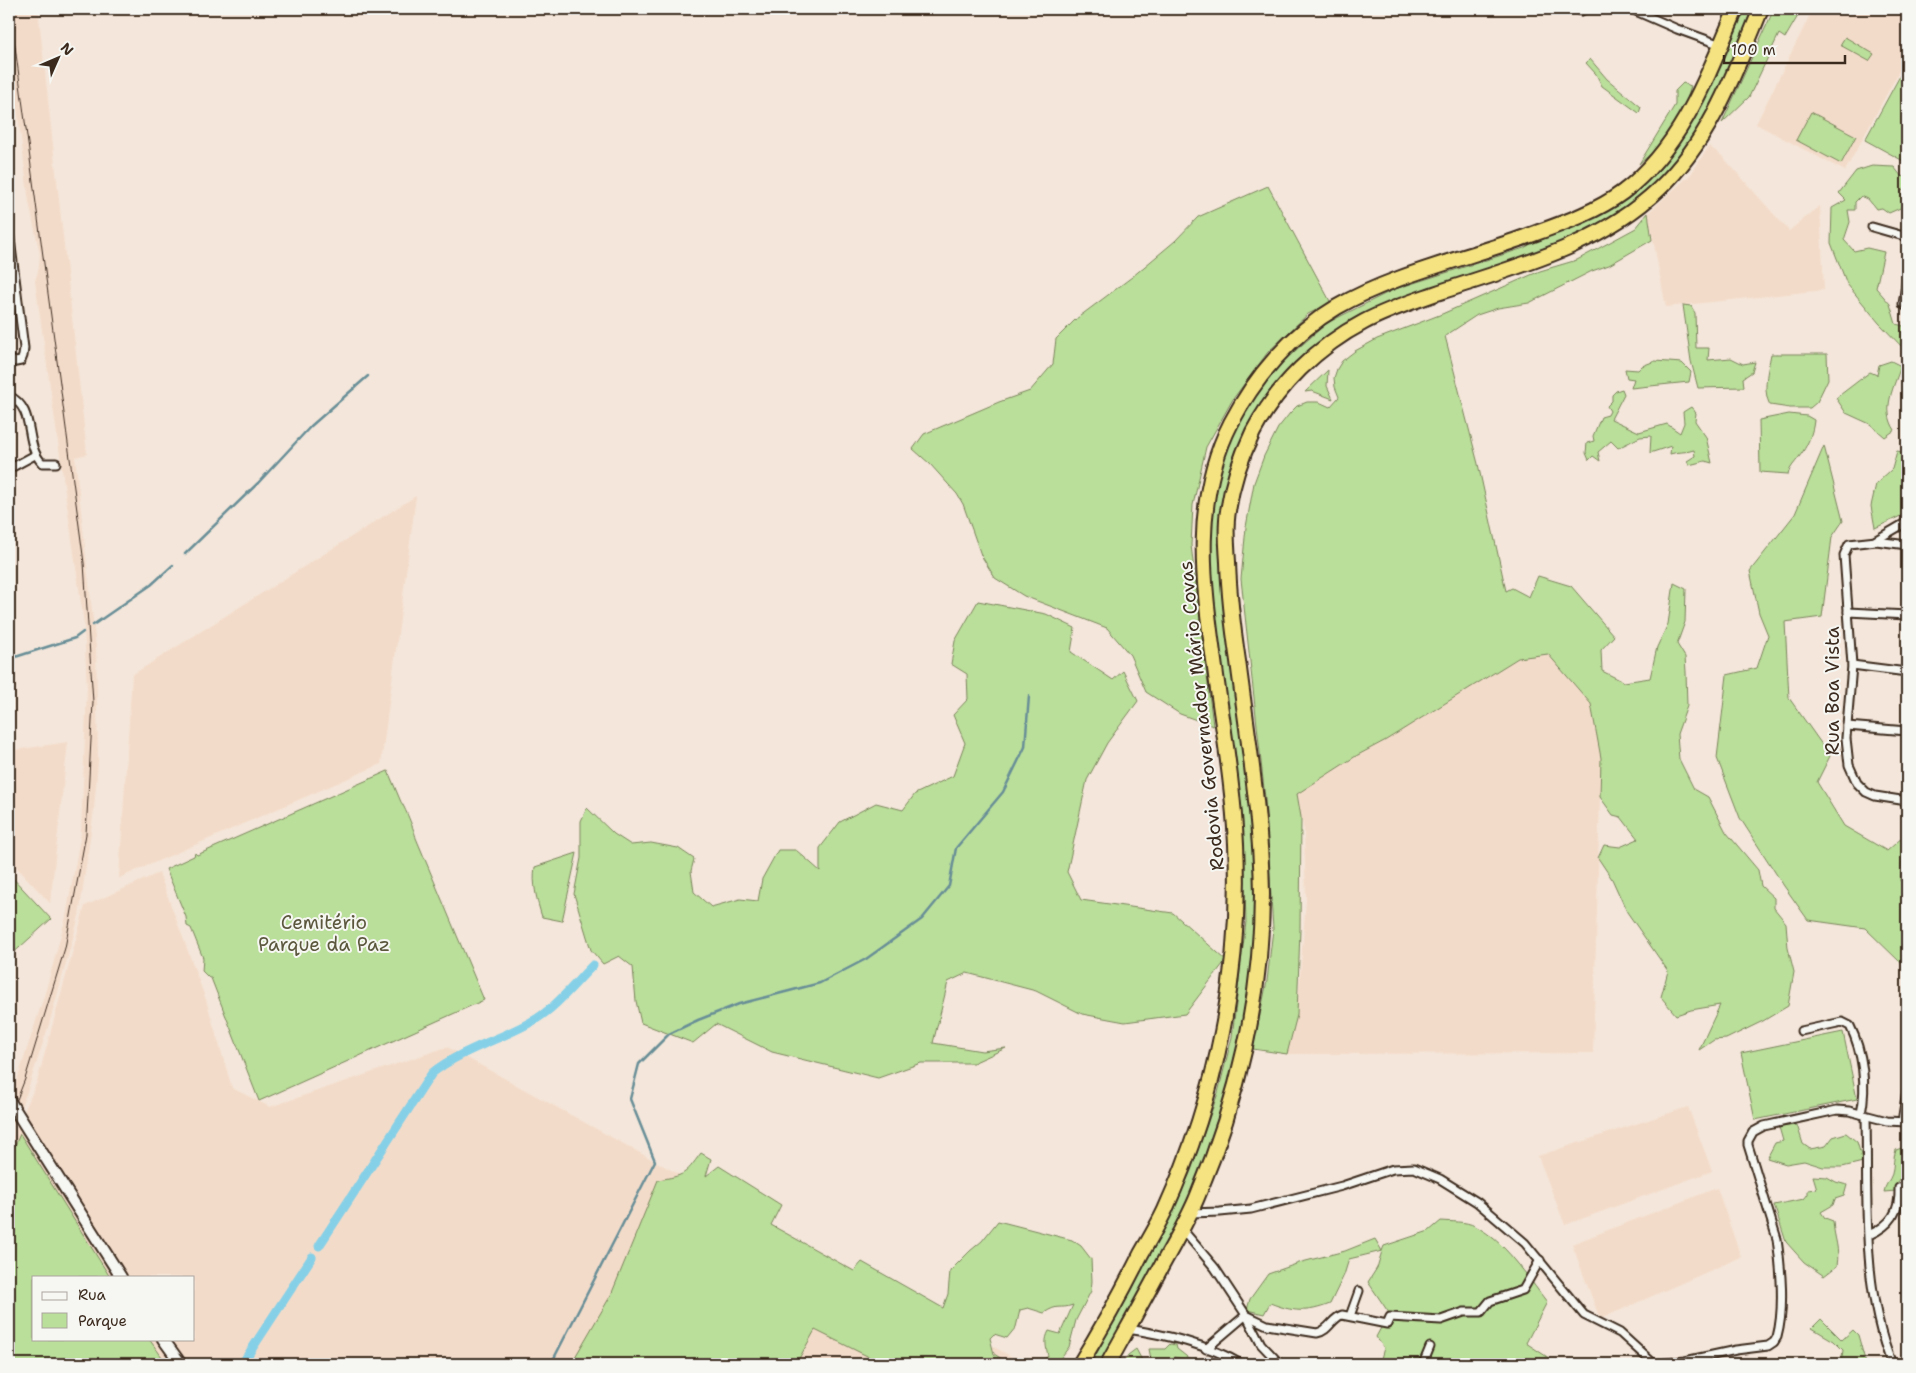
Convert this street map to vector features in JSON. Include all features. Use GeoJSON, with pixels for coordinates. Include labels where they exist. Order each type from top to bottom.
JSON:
{"type":"FeatureCollection","features":[{"type":"Feature","properties":{"kind":"highway","name":"Rodovia Governador Mário Covas"},"geometry":{"type":"LineString","coordinates":[[1080,1364],[1122,1292],[1163,1213],[1186,1160],[1212,1081],[1227,1012],[1235,929],[1236,840],[1205,594],[1203,545],[1207,495],[1229,426],[1254,384],[1277,356],[1304,331],[1338,306],[1413,274],[1494,248],[1566,221],[1597,207],[1623,192],[1652,165],[1681,126],[1703,87],[1736,9]]}},
{"type":"Feature","properties":{"kind":"highway"},"geometry":{"type":"LineString","coordinates":[[1108,1364],[1190,1213],[1213,1156],[1241,1066],[1248,1033],[1261,940],[1260,838],[1229,599],[1227,513],[1236,475],[1255,430],[1267,409],[1298,371],[1326,346],[1363,322],[1414,302],[1558,252],[1600,232],[1644,202],[1675,173],[1699,142],[1718,107],[1762,9]]}},
{"type":"Feature","properties":{"kind":"main road"},"geometry":{"type":"LineString","coordinates":[[9,1100],[120,1276]]}},
{"type":"Feature","properties":{"kind":"main road"},"geometry":{"type":"LineString","coordinates":[[163,1340],[181,1364]]}},
{"type":"Feature","properties":{"kind":"street"},"geometry":{"type":"LineString","coordinates":[[1580,9],[1581,11],[1585,9]]}},
{"type":"Feature","properties":{"kind":"street"},"geometry":{"type":"LineString","coordinates":[[1631,9],[1676,29],[1721,45]]}},
{"type":"Feature","properties":{"kind":"street"},"geometry":{"type":"LineString","coordinates":[[1872,227],[1907,237]]}},
{"type":"Feature","properties":{"kind":"street"},"geometry":{"type":"LineString","coordinates":[[9,231],[24,356],[20,361],[16,362],[9,359]]}},
{"type":"Feature","properties":{"kind":"street"},"geometry":{"type":"LineString","coordinates":[[1907,278],[1902,304],[1907,307]]}},
{"type":"Feature","properties":{"kind":"street"},"geometry":{"type":"LineString","coordinates":[[9,396],[25,410],[35,455],[42,462],[56,463]]}},
{"type":"Feature","properties":{"kind":"street"},"geometry":{"type":"LineString","coordinates":[[9,468],[35,455]]}},
{"type":"Feature","properties":{"kind":"street"},"geometry":{"type":"LineString","coordinates":[[1876,540],[1907,522]]}},
{"type":"Feature","properties":{"kind":"street"},"geometry":{"type":"LineString","coordinates":[[1876,540],[1907,545]]}},
{"type":"Feature","properties":{"kind":"street","name":"Rua Boa Vista"},"geometry":{"type":"LineString","coordinates":[[1876,540],[1848,544],[1844,555],[1852,665],[1846,746],[1849,765],[1860,788],[1871,794],[1907,801]]}},
{"type":"Feature","properties":{"kind":"street"},"geometry":{"type":"LineString","coordinates":[[1848,612],[1907,615]]}},
{"type":"Feature","properties":{"kind":"street"},"geometry":{"type":"LineString","coordinates":[[1852,665],[1907,672]]}},
{"type":"Feature","properties":{"kind":"street"},"geometry":{"type":"LineString","coordinates":[[1847,726],[1907,731]]}},
{"type":"Feature","properties":{"kind":"street"},"geometry":{"type":"LineString","coordinates":[[1801,1031],[1842,1022],[1850,1026],[1859,1056],[1864,1082],[1863,1115],[1869,1235],[1876,1315],[1892,1364]]}},
{"type":"Feature","properties":{"kind":"street"},"geometry":{"type":"LineString","coordinates":[[1658,1364],[1768,1346],[1777,1337],[1781,1296],[1779,1253],[1777,1239],[1750,1155],[1749,1139],[1757,1129],[1769,1124],[1831,1111],[1846,1110],[1888,1121],[1904,1122],[1907,1090]]}},
{"type":"Feature","properties":{"kind":"street"},"geometry":{"type":"LineString","coordinates":[[1190,1213],[1251,1209],[1342,1186],[1393,1169],[1414,1168],[1440,1179],[1477,1202],[1525,1243],[1584,1315],[1620,1333],[1654,1364]]}},
{"type":"Feature","properties":{"kind":"street"},"geometry":{"type":"LineString","coordinates":[[1869,1235],[1885,1226],[1896,1213],[1900,1201],[1899,1188],[1907,1186]]}},
{"type":"Feature","properties":{"kind":"street"},"geometry":{"type":"LineString","coordinates":[[1182,1229],[1215,1268],[1246,1315],[1261,1344],[1280,1364]]}},
{"type":"Feature","properties":{"kind":"street"},"geometry":{"type":"LineString","coordinates":[[1246,1315],[1267,1325],[1318,1333],[1325,1330],[1338,1316],[1342,1315],[1386,1324],[1390,1317],[1441,1320],[1464,1312],[1481,1312],[1490,1301],[1523,1290],[1540,1260]]}},
{"type":"Feature","properties":{"kind":"street"},"geometry":{"type":"LineString","coordinates":[[1350,1316],[1359,1291]]}},
{"type":"Feature","properties":{"kind":"street"},"geometry":{"type":"LineString","coordinates":[[1206,1349],[1246,1315]]}},
{"type":"Feature","properties":{"kind":"street"},"geometry":{"type":"LineString","coordinates":[[1127,1329],[1164,1335],[1206,1349],[1241,1364]]}},
{"type":"Feature","properties":{"kind":"street"},"geometry":{"type":"LineString","coordinates":[[1423,1364],[1430,1347]]}},
{"type":"Feature","properties":{"kind":"shaded area"},"geometry":{"type":"Polygon","coordinates":[[[9,9],[38,9],[87,454],[75,457],[96,648],[98,761],[94,809],[79,916],[49,1024],[27,1092],[9,1134],[9,1105],[46,990],[66,917],[81,833],[87,689],[84,623],[35,281],[39,268],[40,254],[29,202],[9,41],[9,9]]]}},
{"type":"Feature","properties":{"kind":"shaded area"},"geometry":{"type":"Polygon","coordinates":[[[1813,9],[1907,9],[1907,57],[1845,171],[1756,124],[1813,9]]]}},
{"type":"Feature","properties":{"kind":"shaded area"},"geometry":{"type":"Polygon","coordinates":[[[1709,146],[1722,156],[1789,231],[1820,206],[1824,290],[1666,307],[1648,213],[1691,174],[1709,146]]]}},
{"type":"Feature","properties":{"kind":"shaded area"},"geometry":{"type":"Polygon","coordinates":[[[416,496],[381,764],[119,878],[132,675],[416,496]]]}},
{"type":"Feature","properties":{"kind":"shaded area"},"geometry":{"type":"Polygon","coordinates":[[[1548,654],[1591,704],[1601,758],[1593,1053],[1287,1054],[1297,1015],[1306,900],[1304,831],[1297,794],[1518,658],[1548,654]]]}},
{"type":"Feature","properties":{"kind":"shaded area"},"geometry":{"type":"Polygon","coordinates":[[[68,742],[50,903],[9,859],[9,751],[68,742]]]}},
{"type":"Feature","properties":{"kind":"shaded area"},"geometry":{"type":"Polygon","coordinates":[[[159,873],[206,1000],[232,1088],[270,1107],[447,1047],[1025,1364],[9,1364],[9,1146],[37,1082],[85,906],[159,873]]]}},
{"type":"Feature","properties":{"kind":"shaded area"},"geometry":{"type":"Polygon","coordinates":[[[1688,1107],[1712,1171],[1565,1225],[1538,1156],[1688,1107]]]}},
{"type":"Feature","properties":{"kind":"shaded area"},"geometry":{"type":"Polygon","coordinates":[[[1717,1188],[1741,1257],[1600,1319],[1572,1244],[1717,1188]]]}},
{"type":"Feature","properties":{"kind":"green space"},"geometry":{"type":"Polygon","coordinates":[[[1745,9],[1757,9],[1739,52],[1692,144],[1648,194],[1599,228],[1338,334],[1248,433],[1224,571],[1225,619],[1247,768],[1253,843],[1255,910],[1248,1004],[1230,1087],[1206,1159],[1189,1200],[1101,1364],[1091,1364],[1173,1210],[1190,1173],[1218,1093],[1232,1037],[1246,922],[1245,892],[1209,566],[1213,497],[1226,445],[1252,400],[1267,379],[1287,358],[1327,323],[1395,289],[1524,248],[1655,172],[1687,132],[1712,85],[1745,9]]]}},
{"type":"Feature","properties":{"kind":"green space"},"geometry":{"type":"Polygon","coordinates":[[[1774,9],[1802,9],[1785,38],[1779,34],[1749,97],[1722,123],[1774,9]]]}},
{"type":"Feature","properties":{"kind":"green space"},"geometry":{"type":"Polygon","coordinates":[[[1845,37],[1874,54],[1869,61],[1840,45],[1845,37]]]}},
{"type":"Feature","properties":{"kind":"green space"},"geometry":{"type":"Polygon","coordinates":[[[1590,59],[1607,79],[1641,107],[1639,113],[1602,86],[1596,74],[1586,63],[1590,59]]]}},
{"type":"Feature","properties":{"kind":"green space"},"geometry":{"type":"Polygon","coordinates":[[[1907,63],[1907,163],[1865,140],[1907,63]]]}},
{"type":"Feature","properties":{"kind":"green space"},"geometry":{"type":"Polygon","coordinates":[[[1683,83],[1691,86],[1683,114],[1654,151],[1639,164],[1675,105],[1675,91],[1683,83]]]}},
{"type":"Feature","properties":{"kind":"green space"},"geometry":{"type":"Polygon","coordinates":[[[1811,112],[1856,136],[1841,164],[1796,140],[1811,112]]]}},
{"type":"Feature","properties":{"kind":"green space"},"geometry":{"type":"Polygon","coordinates":[[[1872,166],[1894,167],[1902,177],[1907,175],[1907,189],[1901,191],[1905,206],[1889,213],[1882,208],[1876,209],[1868,199],[1861,196],[1855,202],[1855,210],[1848,210],[1850,222],[1844,240],[1854,251],[1867,248],[1884,252],[1876,288],[1890,304],[1896,324],[1907,327],[1906,351],[1879,323],[1847,284],[1831,243],[1832,208],[1846,200],[1839,193],[1856,171],[1872,166]]]}},
{"type":"Feature","properties":{"kind":"green space"},"geometry":{"type":"Polygon","coordinates":[[[1268,186],[1331,303],[1308,314],[1268,352],[1233,399],[1206,447],[1193,505],[1191,545],[1213,726],[1180,714],[1146,692],[1130,655],[1107,628],[1024,596],[995,578],[981,555],[963,504],[957,494],[930,464],[913,449],[924,434],[1030,391],[1053,364],[1056,339],[1076,319],[1132,277],[1175,241],[1198,217],[1268,186]]]}},
{"type":"Feature","properties":{"kind":"green space"},"geometry":{"type":"Polygon","coordinates":[[[1648,213],[1652,240],[1609,265],[1592,271],[1529,303],[1498,308],[1477,315],[1445,336],[1478,464],[1506,591],[1512,588],[1529,597],[1538,576],[1571,586],[1614,636],[1601,650],[1602,671],[1624,682],[1650,678],[1657,647],[1668,624],[1674,583],[1686,589],[1685,622],[1677,644],[1685,657],[1687,706],[1677,734],[1679,759],[1694,789],[1708,797],[1726,832],[1758,870],[1761,886],[1774,898],[1774,908],[1786,923],[1788,948],[1794,972],[1788,1006],[1763,1021],[1726,1039],[1714,1040],[1699,1050],[1720,1005],[1691,1010],[1676,1015],[1661,997],[1668,971],[1627,912],[1612,879],[1598,858],[1604,845],[1620,847],[1638,839],[1621,817],[1613,815],[1600,797],[1601,758],[1591,704],[1548,654],[1518,658],[1297,794],[1301,817],[1297,1015],[1287,1054],[1253,1049],[1267,981],[1273,929],[1265,798],[1241,579],[1246,527],[1254,483],[1264,456],[1278,428],[1297,406],[1307,402],[1319,402],[1330,407],[1339,397],[1334,378],[1337,369],[1342,361],[1355,351],[1377,339],[1442,314],[1540,271],[1577,260],[1636,228],[1648,213]]]}},
{"type":"Feature","properties":{"kind":"green space"},"geometry":{"type":"Polygon","coordinates":[[[1683,305],[1691,306],[1695,313],[1696,348],[1709,348],[1708,360],[1731,358],[1743,364],[1755,362],[1752,372],[1743,378],[1744,387],[1698,388],[1691,361],[1683,305]]]}},
{"type":"Feature","properties":{"kind":"green space"},"geometry":{"type":"Polygon","coordinates":[[[1771,354],[1827,354],[1828,379],[1817,402],[1810,408],[1770,405],[1766,386],[1771,354]]]}},
{"type":"Feature","properties":{"kind":"green space"},"geometry":{"type":"Polygon","coordinates":[[[1655,361],[1682,363],[1691,372],[1689,382],[1631,388],[1634,379],[1627,378],[1625,369],[1638,370],[1642,366],[1655,361]]]}},
{"type":"Feature","properties":{"kind":"green space"},"geometry":{"type":"Polygon","coordinates":[[[1891,361],[1901,366],[1892,390],[1889,406],[1891,422],[1895,430],[1885,437],[1870,424],[1846,413],[1836,398],[1870,372],[1877,375],[1879,365],[1891,361]]]}},
{"type":"Feature","properties":{"kind":"green space"},"geometry":{"type":"Polygon","coordinates":[[[1328,370],[1327,386],[1333,399],[1312,391],[1305,392],[1328,370]]]}},
{"type":"Feature","properties":{"kind":"green space"},"geometry":{"type":"Polygon","coordinates":[[[1622,389],[1624,394],[1611,419],[1639,432],[1667,424],[1680,433],[1684,423],[1683,412],[1691,407],[1696,413],[1695,421],[1706,437],[1712,463],[1705,461],[1689,465],[1687,461],[1695,456],[1694,450],[1670,454],[1671,446],[1650,453],[1651,436],[1640,437],[1618,448],[1611,441],[1598,452],[1600,461],[1593,456],[1589,460],[1586,453],[1587,443],[1594,441],[1593,436],[1601,417],[1608,415],[1610,411],[1607,406],[1612,401],[1612,395],[1622,389]]]}},
{"type":"Feature","properties":{"kind":"green space"},"geometry":{"type":"Polygon","coordinates":[[[1789,414],[1807,416],[1814,420],[1807,444],[1788,474],[1760,472],[1759,420],[1789,414]]]}},
{"type":"Feature","properties":{"kind":"green space"},"geometry":{"type":"Polygon","coordinates":[[[1824,446],[1843,521],[1832,537],[1822,617],[1785,622],[1789,698],[1830,756],[1817,782],[1844,826],[1887,851],[1904,836],[1900,881],[1907,885],[1907,960],[1900,962],[1865,928],[1808,920],[1740,818],[1717,758],[1727,675],[1757,668],[1768,635],[1759,613],[1750,571],[1795,514],[1824,446]]]}},
{"type":"Feature","properties":{"kind":"green space"},"geometry":{"type":"Polygon","coordinates":[[[1897,451],[1907,453],[1907,513],[1875,528],[1871,506],[1876,484],[1892,469],[1897,451]]]}},
{"type":"Feature","properties":{"kind":"green space"},"geometry":{"type":"Polygon","coordinates":[[[978,601],[1046,614],[1075,628],[1071,652],[1113,680],[1123,671],[1138,701],[1107,743],[1087,780],[1067,872],[1081,900],[1173,913],[1226,960],[1185,1014],[1125,1022],[1082,1014],[1036,991],[967,973],[948,982],[933,1043],[982,1051],[1006,1048],[973,1063],[921,1063],[878,1078],[772,1052],[716,1024],[693,1043],[641,1023],[636,1001],[633,967],[619,956],[603,964],[591,950],[574,894],[581,858],[581,821],[587,808],[614,834],[631,845],[651,843],[678,848],[694,859],[691,871],[694,892],[711,907],[740,899],[758,901],[762,879],[778,850],[796,850],[820,871],[820,848],[840,822],[876,803],[903,810],[915,794],[953,776],[965,743],[953,715],[968,699],[967,674],[951,664],[955,641],[978,601]]]}},
{"type":"Feature","properties":{"kind":"green space","name":"Cemitério Parque da Paz"},"geometry":{"type":"Polygon","coordinates":[[[388,771],[484,1000],[259,1101],[211,978],[202,971],[203,958],[191,928],[187,926],[186,917],[166,869],[194,856],[195,853],[197,855],[388,771]]]}},
{"type":"Feature","properties":{"kind":"green space"},"geometry":{"type":"Polygon","coordinates":[[[577,853],[562,921],[542,917],[535,886],[535,867],[577,853]]]}},
{"type":"Feature","properties":{"kind":"green space"},"geometry":{"type":"Polygon","coordinates":[[[9,874],[51,919],[9,957],[9,874]]]}},
{"type":"Feature","properties":{"kind":"green space"},"geometry":{"type":"Polygon","coordinates":[[[1843,1032],[1857,1099],[1755,1120],[1741,1053],[1843,1032]]]}},
{"type":"Feature","properties":{"kind":"green space"},"geometry":{"type":"Polygon","coordinates":[[[1797,1125],[1803,1144],[1810,1149],[1826,1146],[1833,1137],[1846,1133],[1857,1142],[1863,1162],[1842,1167],[1823,1167],[1804,1161],[1786,1164],[1767,1158],[1775,1143],[1783,1141],[1779,1127],[1797,1125]]]}},
{"type":"Feature","properties":{"kind":"green space"},"geometry":{"type":"Polygon","coordinates":[[[20,1134],[109,1276],[32,1276],[32,1340],[150,1340],[167,1364],[9,1364],[9,1159],[20,1134]]]}},
{"type":"Feature","properties":{"kind":"green space"},"geometry":{"type":"Polygon","coordinates":[[[1907,1146],[1907,1170],[1898,1182],[1896,1191],[1884,1192],[1892,1174],[1896,1150],[1907,1146]]]}},
{"type":"Feature","properties":{"kind":"green space"},"geometry":{"type":"Polygon","coordinates":[[[701,1153],[711,1159],[706,1176],[719,1166],[781,1205],[771,1225],[854,1271],[862,1262],[943,1308],[948,1294],[950,1271],[982,1241],[998,1221],[1072,1240],[1081,1246],[1091,1259],[1092,1281],[1091,1291],[1076,1320],[1069,1347],[1056,1364],[1039,1364],[1048,1356],[1046,1346],[1047,1334],[1049,1331],[1060,1334],[1073,1305],[1056,1307],[1044,1313],[1028,1308],[1020,1310],[1016,1327],[1007,1338],[994,1334],[990,1338],[994,1354],[1010,1364],[883,1364],[815,1330],[796,1364],[571,1364],[611,1295],[658,1180],[683,1173],[701,1153]]]}},
{"type":"Feature","properties":{"kind":"green space"},"geometry":{"type":"Polygon","coordinates":[[[1813,1176],[1827,1177],[1847,1185],[1844,1196],[1835,1199],[1833,1205],[1821,1212],[1825,1218],[1833,1221],[1838,1253],[1837,1266],[1824,1276],[1804,1262],[1786,1242],[1774,1205],[1804,1199],[1808,1194],[1808,1190],[1817,1189],[1813,1176]]]}},
{"type":"Feature","properties":{"kind":"green space"},"geometry":{"type":"Polygon","coordinates":[[[1441,1221],[1467,1223],[1486,1233],[1515,1260],[1547,1302],[1526,1343],[1558,1364],[1384,1364],[1380,1362],[1384,1348],[1376,1337],[1389,1313],[1368,1282],[1377,1268],[1384,1246],[1429,1231],[1441,1221]]]}},
{"type":"Feature","properties":{"kind":"green space"},"geometry":{"type":"Polygon","coordinates":[[[1375,1239],[1382,1251],[1349,1259],[1344,1275],[1330,1304],[1314,1309],[1293,1310],[1270,1303],[1264,1314],[1247,1310],[1250,1299],[1268,1274],[1302,1262],[1345,1251],[1375,1239]]]}},
{"type":"Feature","properties":{"kind":"green space"},"geometry":{"type":"Polygon","coordinates":[[[1821,1319],[1842,1340],[1853,1330],[1858,1335],[1866,1364],[1841,1364],[1843,1350],[1834,1341],[1812,1328],[1821,1319]]]}},
{"type":"Feature","properties":{"kind":"green space"},"geometry":{"type":"Polygon","coordinates":[[[1170,1344],[1176,1345],[1177,1349],[1191,1360],[1190,1364],[1183,1359],[1174,1357],[1171,1363],[1175,1364],[1152,1364],[1149,1349],[1165,1349],[1170,1344]]]}},
{"type":"Feature","properties":{"kind":"green space"},"geometry":{"type":"Polygon","coordinates":[[[1136,1349],[1144,1364],[1123,1364],[1128,1355],[1136,1349]]]}},
{"type":"Feature","properties":{"kind":"waterway"},"geometry":{"type":"LineString","coordinates":[[185,554],[258,483],[311,426],[368,376]]}},
{"type":"Feature","properties":{"kind":"waterway"},"geometry":{"type":"LineString","coordinates":[[93,625],[151,585],[173,565]]}},
{"type":"Feature","properties":{"kind":"waterway"},"geometry":{"type":"LineString","coordinates":[[9,659],[75,638],[83,632]]}},
{"type":"Feature","properties":{"kind":"waterway"},"geometry":{"type":"LineString","coordinates":[[551,1364],[655,1161],[630,1099],[639,1064],[669,1034],[739,1004],[820,983],[866,959],[922,919],[949,886],[956,848],[1003,792],[1025,747],[1029,696]]}},
{"type":"Feature","properties":{"kind":"waterway"},"geometry":{"type":"LineString","coordinates":[[319,1246],[432,1073],[455,1058],[540,1017],[593,965]]}},
{"type":"Feature","properties":{"kind":"waterway"},"geometry":{"type":"LineString","coordinates":[[242,1364],[312,1257]]}},
{"type":"Feature","properties":{"kind":"tram line"},"geometry":{"type":"LineString","coordinates":[[9,1120],[25,1079],[65,948],[86,834],[93,702],[84,563],[10,9]]}}]}
